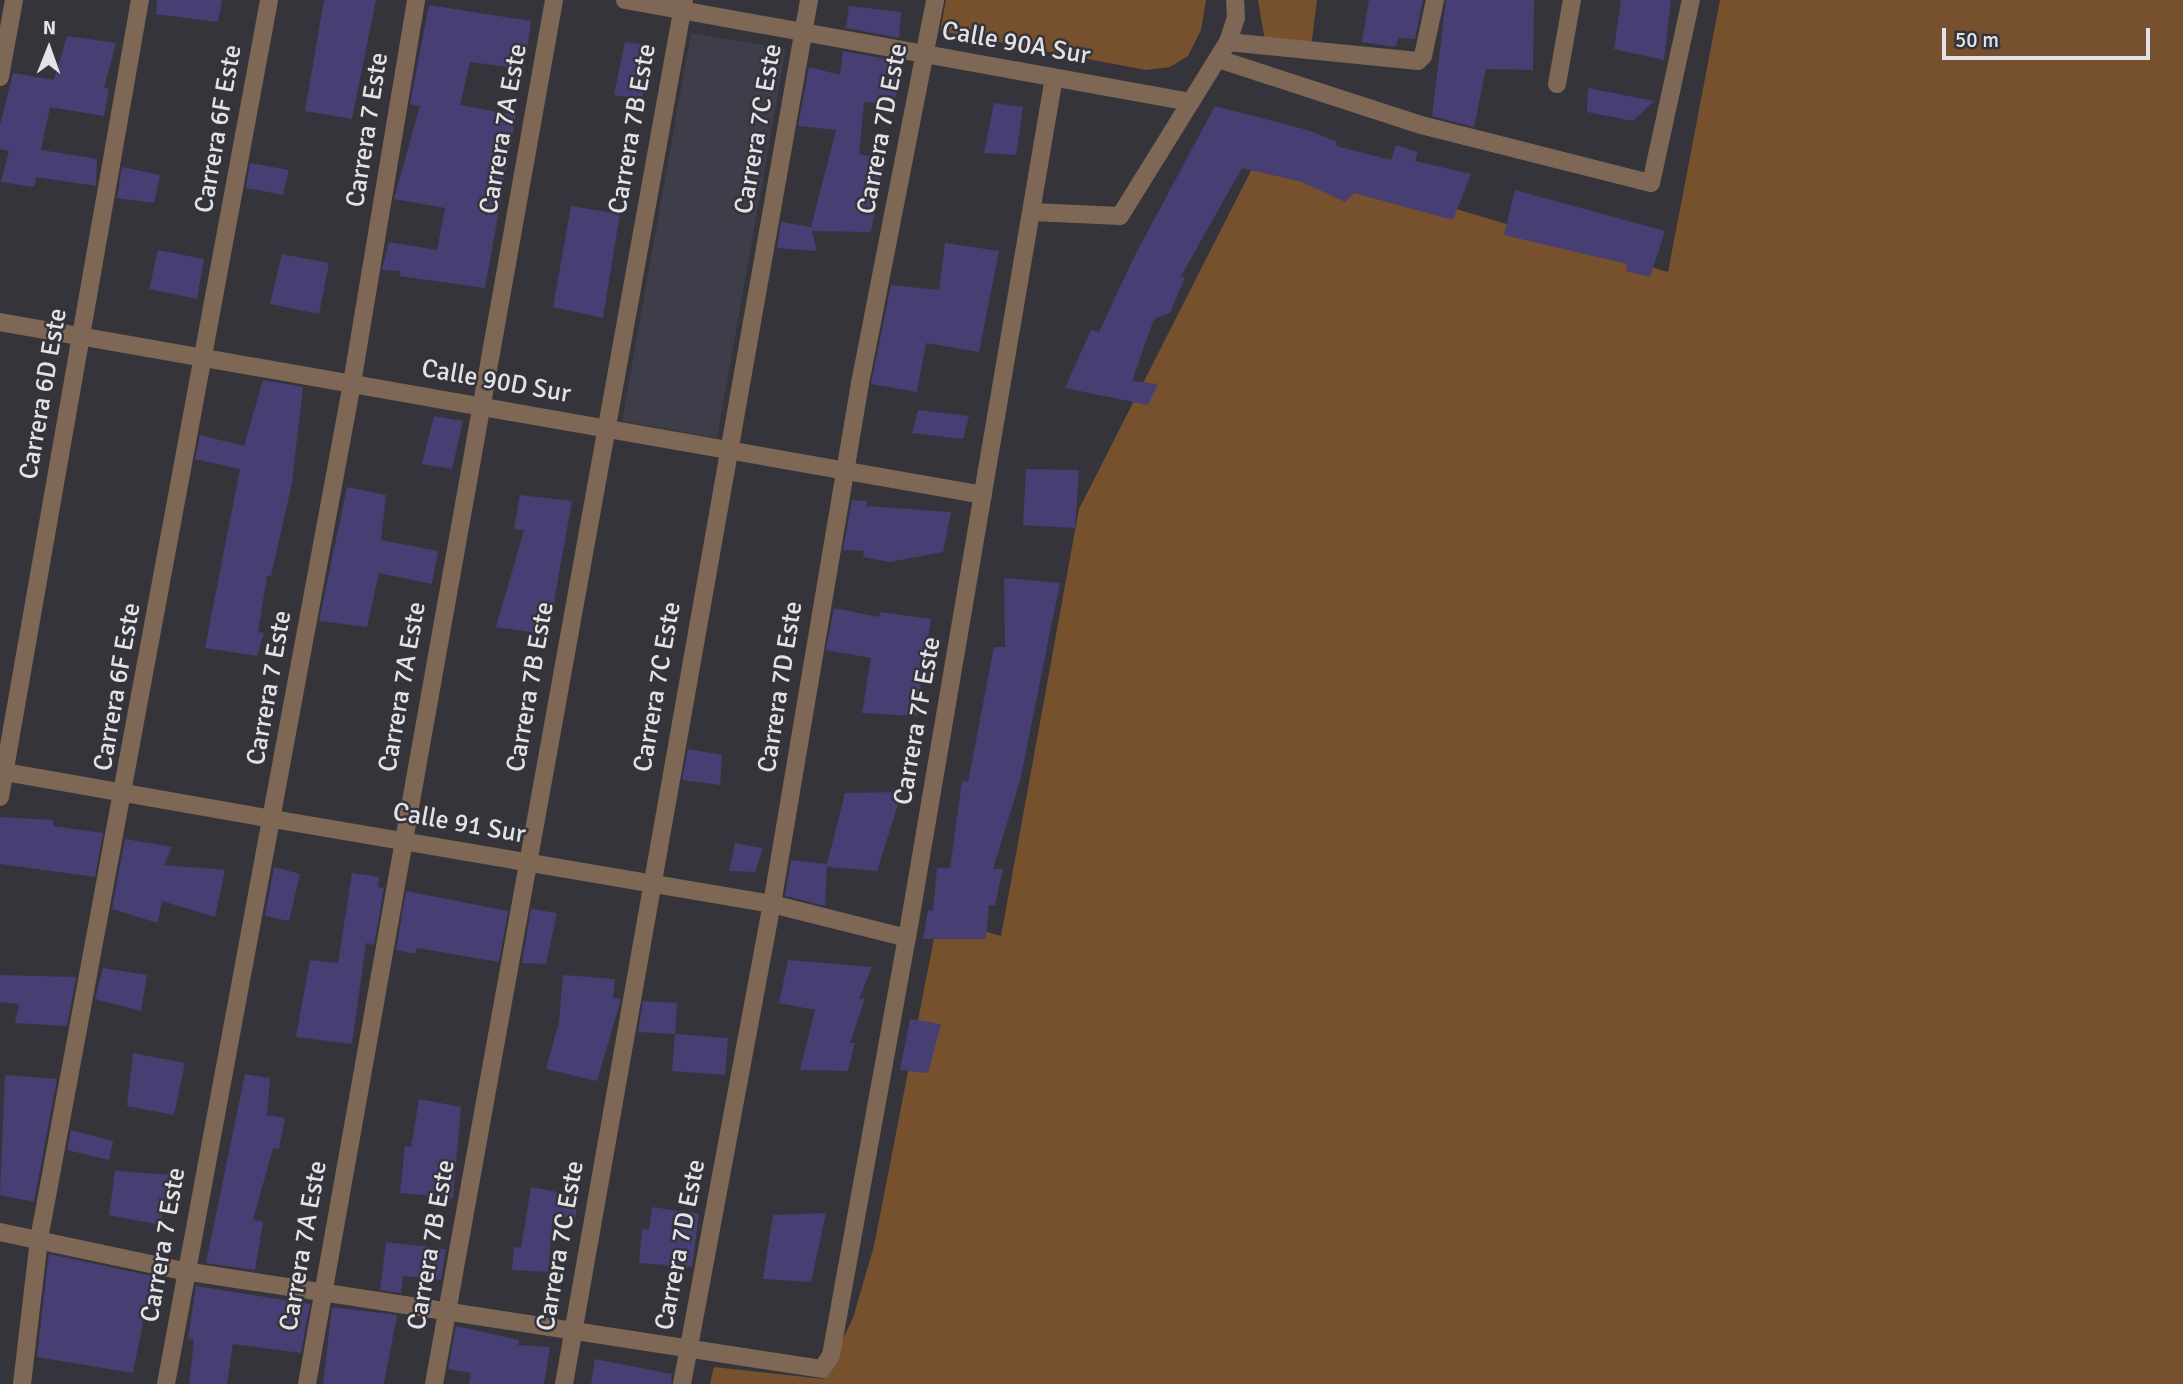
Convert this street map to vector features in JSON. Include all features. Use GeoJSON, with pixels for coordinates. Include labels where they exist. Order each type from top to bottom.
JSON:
{"type":"FeatureCollection","features":[{"type":"Feature","properties":{"kind":"street"},"geometry":{"type":"LineString","coordinates":[[0,77],[14,0]]}},
{"type":"Feature","properties":{"kind":"street","name":"Carrera 6D Este"},"geometry":{"type":"LineString","coordinates":[[0,797],[2,771],[140,0]]}},
{"type":"Feature","properties":{"kind":"street","name":"Carrera 6F Este"},"geometry":{"type":"LineString","coordinates":[[22,1384],[39,1239],[125,793],[269,0]]}},
{"type":"Feature","properties":{"kind":"street","name":"Carrera 7 Este"},"geometry":{"type":"LineString","coordinates":[[166,1384],[184,1271],[273,819],[352,383],[416,0]]}},
{"type":"Feature","properties":{"kind":"street","name":"Carrera 7A Este"},"geometry":{"type":"LineString","coordinates":[[307,1384],[554,0]]}},
{"type":"Feature","properties":{"kind":"street","name":"Calle 90A Sur"},"geometry":{"type":"LineString","coordinates":[[625,0],[683,5],[803,32],[1191,102]]}},
{"type":"Feature","properties":{"kind":"street","name":"Carrera 7C Este"},"geometry":{"type":"LineString","coordinates":[[564,1384],[650,883],[809,0]]}},
{"type":"Feature","properties":{"kind":"street","name":"Carrera 7D Este"},"geometry":{"type":"LineString","coordinates":[[682,1384],[772,904],[848,470],[860,383],[934,0]]}},
{"type":"Feature","properties":{"kind":"street"},"geometry":{"type":"LineString","coordinates":[[1033,212],[1120,216],[1228,42],[1236,18],[1235,0]]}},
{"type":"Feature","properties":{"kind":"street"},"geometry":{"type":"LineString","coordinates":[[1228,42],[1418,61],[1423,56],[1435,0]]}},
{"type":"Feature","properties":{"kind":"street"},"geometry":{"type":"LineString","coordinates":[[1557,84],[1572,0]]}},
{"type":"Feature","properties":{"kind":"street"},"geometry":{"type":"LineString","coordinates":[[1218,59],[1421,125],[1651,183],[1691,0]]}},
{"type":"Feature","properties":{"kind":"street","name":"Carrera 7B Este"},"geometry":{"type":"LineString","coordinates":[[434,1384],[526,862],[683,5]]}},
{"type":"Feature","properties":{"kind":"street","name":"Carrera 7F Este"},"geometry":{"type":"LineString","coordinates":[[688,1349],[822,1369],[831,1355],[907,938],[1054,77]]}},
{"type":"Feature","properties":{"kind":"street","name":"Calle 90D Sur"},"geometry":{"type":"LineString","coordinates":[[0,322],[983,495]]}},
{"type":"Feature","properties":{"kind":"street","name":"Calle 91 Sur"},"geometry":{"type":"LineString","coordinates":[[2,771],[772,904],[907,938]]}},
{"type":"Feature","properties":{"kind":"street"},"geometry":{"type":"LineString","coordinates":[[0,1232],[184,1271],[688,1349]]}},
{"type":"Feature","properties":{"kind":"shaded area"},"geometry":{"type":"Polygon","coordinates":[[[946,0],[1206,0],[1201,30],[1188,56],[1170,67],[1146,70],[940,31],[946,0]]]}},
{"type":"Feature","properties":{"kind":"shaded area"},"geometry":{"type":"Polygon","coordinates":[[[1258,0],[1317,0],[1311,47],[1265,41],[1258,0]]]}},
{"type":"Feature","properties":{"kind":"shaded area"},"geometry":{"type":"Polygon","coordinates":[[[1720,0],[2183,0],[2183,1384],[710,1384],[714,1367],[823,1379],[853,1318],[874,1246],[938,918],[1001,936],[1079,509],[1261,151],[1668,272],[1720,0]]]}},
{"type":"Feature","properties":{"kind":"shaded area"},"geometry":{"type":"Polygon","coordinates":[[[691,33],[786,49],[717,438],[622,421],[691,33]]]}},
{"type":"Feature","properties":{"kind":"building"},"geometry":{"type":"Polygon","coordinates":[[[157,0],[222,0],[218,22],[156,14],[157,0]]]}},
{"type":"Feature","properties":{"kind":"building"},"geometry":{"type":"Polygon","coordinates":[[[324,0],[376,0],[352,119],[305,111],[324,0]]]}},
{"type":"Feature","properties":{"kind":"building"},"geometry":{"type":"Polygon","coordinates":[[[1369,0],[1423,0],[1415,39],[1399,38],[1395,47],[1362,42],[1369,0]]]}},
{"type":"Feature","properties":{"kind":"building"},"geometry":{"type":"Polygon","coordinates":[[[1446,0],[1534,0],[1533,70],[1486,69],[1474,127],[1432,116],[1446,0]]]}},
{"type":"Feature","properties":{"kind":"building"},"geometry":{"type":"Polygon","coordinates":[[[1621,0],[1671,0],[1664,60],[1614,49],[1621,0]]]}},
{"type":"Feature","properties":{"kind":"building"},"geometry":{"type":"Polygon","coordinates":[[[429,5],[531,21],[524,69],[470,62],[460,105],[516,115],[485,288],[399,276],[401,271],[382,270],[389,242],[437,250],[445,208],[394,199],[420,106],[410,104],[429,5]]]}},
{"type":"Feature","properties":{"kind":"building"},"geometry":{"type":"Polygon","coordinates":[[[849,6],[901,12],[899,38],[846,28],[849,6]]]}},
{"type":"Feature","properties":{"kind":"building"},"geometry":{"type":"Polygon","coordinates":[[[67,36],[116,43],[104,88],[109,89],[104,116],[50,107],[41,150],[97,159],[96,186],[36,177],[34,187],[1,182],[9,151],[0,149],[0,125],[13,73],[54,80],[67,36]]]}},
{"type":"Feature","properties":{"kind":"building"},"geometry":{"type":"Polygon","coordinates":[[[625,42],[653,46],[642,99],[614,95],[625,42]]]}},
{"type":"Feature","properties":{"kind":"building"},"geometry":{"type":"Polygon","coordinates":[[[843,51],[897,61],[895,82],[900,82],[893,104],[864,102],[859,154],[884,159],[871,232],[812,231],[817,251],[777,248],[781,222],[811,227],[836,130],[798,126],[809,67],[840,75],[843,51]]]}},
{"type":"Feature","properties":{"kind":"building"},"geometry":{"type":"Polygon","coordinates":[[[1588,88],[1654,101],[1633,121],[1587,112],[1588,88]]]}},
{"type":"Feature","properties":{"kind":"building"},"geometry":{"type":"Polygon","coordinates":[[[994,103],[1023,107],[1016,155],[984,153],[994,103]]]}},
{"type":"Feature","properties":{"kind":"building"},"geometry":{"type":"Polygon","coordinates":[[[1215,106],[1311,131],[1337,142],[1336,146],[1391,160],[1396,145],[1418,152],[1415,161],[1471,174],[1453,220],[1354,193],[1345,202],[1302,182],[1242,168],[1181,276],[1185,277],[1170,313],[1154,319],[1132,381],[1158,384],[1148,405],[1065,388],[1091,330],[1099,332],[1133,259],[1215,106]]]}},
{"type":"Feature","properties":{"kind":"building"},"geometry":{"type":"Polygon","coordinates":[[[250,163],[289,170],[283,195],[246,188],[250,163]]]}},
{"type":"Feature","properties":{"kind":"building"},"geometry":{"type":"Polygon","coordinates":[[[122,167],[160,175],[154,203],[117,198],[122,167]]]}},
{"type":"Feature","properties":{"kind":"building"},"geometry":{"type":"Polygon","coordinates":[[[1515,190],[1665,231],[1650,277],[1626,271],[1627,264],[1504,235],[1515,190]]]}},
{"type":"Feature","properties":{"kind":"building"},"geometry":{"type":"Polygon","coordinates":[[[571,206],[620,214],[603,318],[553,307],[571,206]]]}},
{"type":"Feature","properties":{"kind":"building"},"geometry":{"type":"Polygon","coordinates":[[[945,243],[999,251],[979,352],[926,343],[917,392],[871,384],[891,285],[939,290],[945,243]]]}},
{"type":"Feature","properties":{"kind":"building"},"geometry":{"type":"Polygon","coordinates":[[[158,250],[204,259],[197,299],[149,289],[158,250]]]}},
{"type":"Feature","properties":{"kind":"building"},"geometry":{"type":"Polygon","coordinates":[[[282,254],[329,263],[319,314],[270,304],[282,254]]]}},
{"type":"Feature","properties":{"kind":"building"},"geometry":{"type":"Polygon","coordinates":[[[263,380],[303,387],[292,483],[271,576],[267,576],[258,632],[264,633],[257,656],[205,648],[240,469],[195,459],[200,435],[244,446],[263,380]]]}},
{"type":"Feature","properties":{"kind":"building"},"geometry":{"type":"Polygon","coordinates":[[[918,410],[969,416],[963,439],[912,433],[918,410]]]}},
{"type":"Feature","properties":{"kind":"building"},"geometry":{"type":"Polygon","coordinates":[[[434,416],[463,421],[452,469],[422,464],[434,416]]]}},
{"type":"Feature","properties":{"kind":"building"},"geometry":{"type":"Polygon","coordinates":[[[1026,469],[1079,470],[1075,528],[1023,525],[1026,469]]]}},
{"type":"Feature","properties":{"kind":"building"},"geometry":{"type":"Polygon","coordinates":[[[347,487],[386,495],[381,540],[438,551],[432,584],[379,573],[367,627],[319,621],[347,487]]]}},
{"type":"Feature","properties":{"kind":"building"},"geometry":{"type":"Polygon","coordinates":[[[520,495],[572,501],[548,635],[496,627],[524,530],[514,529],[520,495]]]}},
{"type":"Feature","properties":{"kind":"building"},"geometry":{"type":"Polygon","coordinates":[[[852,500],[867,501],[866,506],[951,512],[943,552],[890,562],[863,557],[864,551],[843,550],[852,500]]]}},
{"type":"Feature","properties":{"kind":"building"},"geometry":{"type":"Polygon","coordinates":[[[1004,578],[1060,583],[1020,781],[993,869],[1003,869],[995,905],[989,905],[986,939],[923,939],[928,910],[933,911],[937,868],[950,868],[962,781],[968,782],[994,647],[1005,647],[1004,578]]]}},
{"type":"Feature","properties":{"kind":"building"},"geometry":{"type":"Polygon","coordinates":[[[834,608],[879,617],[880,612],[931,619],[916,716],[862,713],[871,658],[826,650],[834,608]]]}},
{"type":"Feature","properties":{"kind":"building"},"geometry":{"type":"Polygon","coordinates":[[[688,749],[722,755],[720,785],[682,780],[688,749]]]}},
{"type":"Feature","properties":{"kind":"building"},"geometry":{"type":"Polygon","coordinates":[[[902,792],[877,871],[827,867],[825,906],[785,896],[791,860],[827,864],[845,793],[902,792]]]}},
{"type":"Feature","properties":{"kind":"building"},"geometry":{"type":"Polygon","coordinates":[[[0,817],[53,820],[53,826],[103,833],[95,877],[0,864],[0,817]]]}},
{"type":"Feature","properties":{"kind":"building"},"geometry":{"type":"Polygon","coordinates":[[[125,839],[172,847],[164,865],[225,870],[215,917],[162,901],[158,923],[112,909],[125,839]]]}},
{"type":"Feature","properties":{"kind":"building"},"geometry":{"type":"Polygon","coordinates":[[[735,843],[763,848],[755,872],[729,871],[735,843]]]}},
{"type":"Feature","properties":{"kind":"building"},"geometry":{"type":"Polygon","coordinates":[[[274,867],[300,874],[289,921],[265,916],[274,867]]]}},
{"type":"Feature","properties":{"kind":"building"},"geometry":{"type":"Polygon","coordinates":[[[352,873],[379,877],[378,887],[384,888],[374,945],[366,943],[352,1044],[296,1037],[310,960],[338,963],[352,873]]]}},
{"type":"Feature","properties":{"kind":"building"},"geometry":{"type":"Polygon","coordinates":[[[406,891],[508,911],[499,962],[417,948],[415,954],[396,950],[406,891]]]}},
{"type":"Feature","properties":{"kind":"building"},"geometry":{"type":"Polygon","coordinates":[[[531,909],[557,913],[546,964],[522,963],[531,909]]]}},
{"type":"Feature","properties":{"kind":"building"},"geometry":{"type":"Polygon","coordinates":[[[788,960],[872,967],[859,999],[865,998],[850,1043],[855,1043],[848,1071],[800,1070],[815,1010],[779,1003],[788,960]]]}},
{"type":"Feature","properties":{"kind":"building"},"geometry":{"type":"Polygon","coordinates":[[[103,968],[147,975],[141,1011],[95,999],[103,968]]]}},
{"type":"Feature","properties":{"kind":"building"},"geometry":{"type":"Polygon","coordinates":[[[0,975],[76,977],[67,1026],[15,1023],[19,1004],[0,1002],[0,975]]]}},
{"type":"Feature","properties":{"kind":"building"},"geometry":{"type":"Polygon","coordinates":[[[563,975],[615,979],[613,998],[621,999],[597,1081],[546,1069],[559,1022],[563,975]]]}},
{"type":"Feature","properties":{"kind":"building"},"geometry":{"type":"Polygon","coordinates":[[[643,1001],[677,1003],[675,1034],[638,1032],[643,1001]]]}},
{"type":"Feature","properties":{"kind":"building"},"geometry":{"type":"Polygon","coordinates":[[[910,1019],[941,1024],[928,1073],[900,1070],[910,1019]]]}},
{"type":"Feature","properties":{"kind":"building"},"geometry":{"type":"Polygon","coordinates":[[[675,1034],[728,1038],[725,1075],[672,1071],[675,1034]]]}},
{"type":"Feature","properties":{"kind":"building"},"geometry":{"type":"Polygon","coordinates":[[[133,1053],[185,1063],[174,1115],[127,1106],[133,1053]]]}},
{"type":"Feature","properties":{"kind":"building"},"geometry":{"type":"Polygon","coordinates":[[[245,1074],[270,1078],[267,1115],[285,1118],[279,1149],[273,1148],[253,1220],[263,1222],[255,1270],[206,1263],[245,1074]]]}},
{"type":"Feature","properties":{"kind":"building"},"geometry":{"type":"Polygon","coordinates":[[[5,1075],[57,1079],[34,1202],[0,1195],[5,1075]]]}},
{"type":"Feature","properties":{"kind":"building"},"geometry":{"type":"Polygon","coordinates":[[[419,1099],[461,1107],[453,1198],[400,1193],[405,1146],[411,1147],[419,1099]]]}},
{"type":"Feature","properties":{"kind":"building"},"geometry":{"type":"Polygon","coordinates":[[[71,1130],[113,1141],[109,1160],[67,1150],[71,1130]]]}},
{"type":"Feature","properties":{"kind":"building"},"geometry":{"type":"Polygon","coordinates":[[[115,1171],[175,1175],[160,1225],[109,1215],[115,1171]]]}},
{"type":"Feature","properties":{"kind":"building"},"geometry":{"type":"Polygon","coordinates":[[[531,1187],[579,1196],[575,1219],[553,1215],[548,1272],[512,1270],[514,1247],[521,1248],[531,1187]]]}},
{"type":"Feature","properties":{"kind":"building"},"geometry":{"type":"Polygon","coordinates":[[[652,1207],[699,1214],[692,1267],[639,1263],[642,1229],[649,1230],[652,1207]]]}},
{"type":"Feature","properties":{"kind":"building"},"geometry":{"type":"Polygon","coordinates":[[[826,1213],[811,1282],[763,1279],[773,1215],[826,1213]]]}},
{"type":"Feature","properties":{"kind":"building"},"geometry":{"type":"Polygon","coordinates":[[[386,1242],[446,1249],[441,1280],[403,1276],[401,1293],[380,1290],[386,1242]]]}},
{"type":"Feature","properties":{"kind":"building"},"geometry":{"type":"Polygon","coordinates":[[[49,1254],[152,1276],[133,1373],[37,1357],[49,1254]]]}},
{"type":"Feature","properties":{"kind":"building"},"geometry":{"type":"Polygon","coordinates":[[[196,1286],[310,1304],[301,1353],[233,1344],[227,1384],[189,1384],[194,1340],[188,1339],[196,1286]]]}},
{"type":"Feature","properties":{"kind":"building"},"geometry":{"type":"Polygon","coordinates":[[[332,1307],[397,1315],[384,1384],[323,1384],[332,1307]]]}},
{"type":"Feature","properties":{"kind":"building"},"geometry":{"type":"Polygon","coordinates":[[[456,1326],[519,1340],[518,1345],[550,1347],[544,1384],[469,1384],[471,1373],[448,1369],[456,1326]]]}},
{"type":"Feature","properties":{"kind":"building"},"geometry":{"type":"Polygon","coordinates":[[[595,1359],[672,1374],[671,1384],[591,1384],[595,1359]]]}}]}
